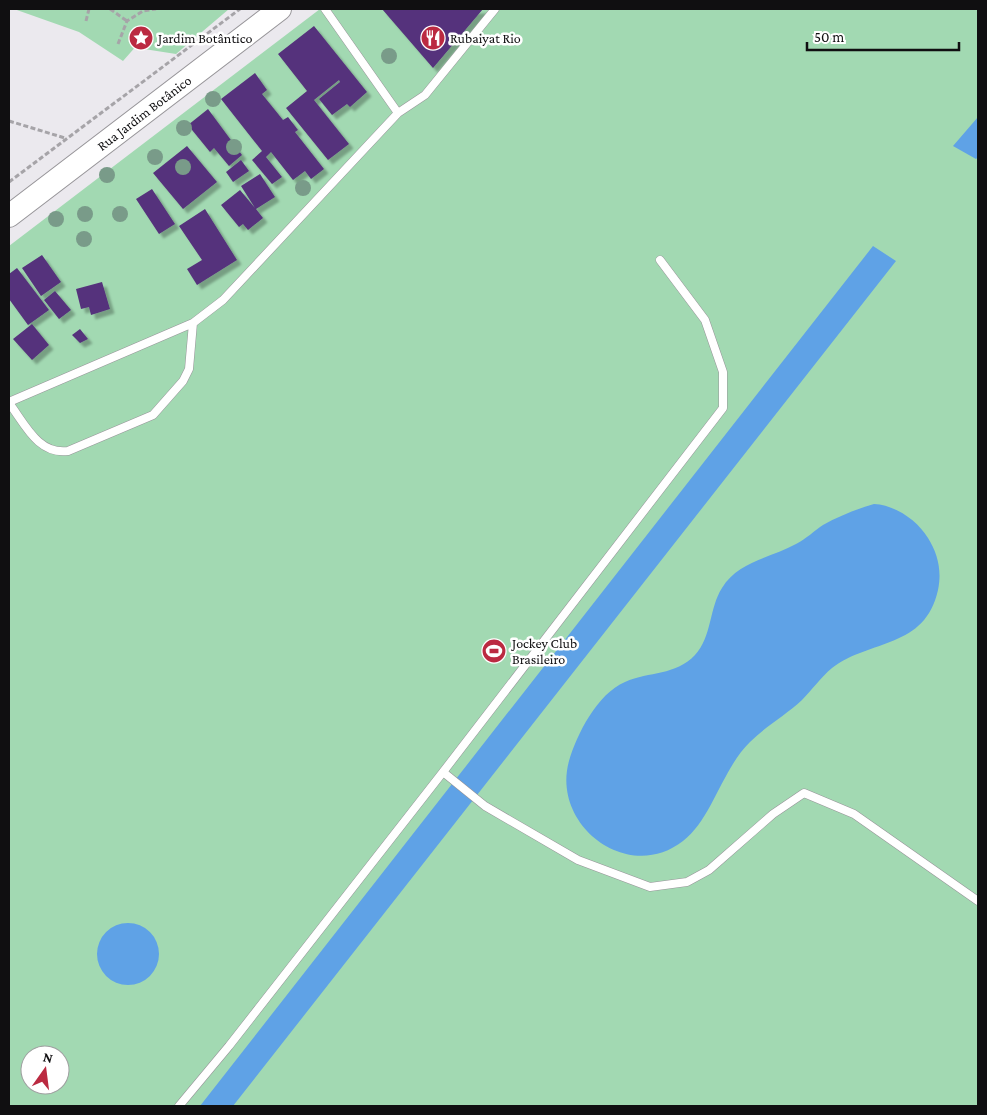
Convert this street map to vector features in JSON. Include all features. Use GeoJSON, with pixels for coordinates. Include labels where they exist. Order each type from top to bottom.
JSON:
{"type":"FeatureCollection","features":[{"type":"Feature","properties":{"kind":"main road","name":"Rua Jardim Botânico"},"geometry":{"type":"LineString","coordinates":[[9,216],[280,9]]}},
{"type":"Feature","properties":{"kind":"lane"},"geometry":{"type":"LineString","coordinates":[[325,9],[398,113]]}},
{"type":"Feature","properties":{"kind":"lane"},"geometry":{"type":"LineString","coordinates":[[193,323],[189,369],[183,381],[153,416],[68,451],[56,453],[42,446],[9,403],[193,323],[223,300],[398,113],[425,95],[495,9]]}},
{"type":"Feature","properties":{"kind":"lane"},"geometry":{"type":"LineString","coordinates":[[179,1106],[446,774],[723,408],[723,372],[705,320],[660,260]]}},
{"type":"Feature","properties":{"kind":"lane"},"geometry":{"type":"LineString","coordinates":[[446,774],[485,806],[578,860],[650,888],[687,882],[709,870],[773,814],[804,793],[854,814],[978,901]]}},
{"type":"Feature","properties":{"kind":"path"},"geometry":{"type":"LineString","coordinates":[[86,21],[89,9]]}},
{"type":"Feature","properties":{"kind":"path"},"geometry":{"type":"LineString","coordinates":[[110,9],[126,21]]}},
{"type":"Feature","properties":{"kind":"path"},"geometry":{"type":"LineString","coordinates":[[118,44],[126,21],[143,12],[156,9]]}},
{"type":"Feature","properties":{"kind":"path"},"geometry":{"type":"LineString","coordinates":[[9,182],[65,138],[240,9]]}},
{"type":"Feature","properties":{"kind":"path"},"geometry":{"type":"LineString","coordinates":[[9,121],[65,138]]}},
{"type":"Feature","properties":{"kind":"green space","name":"Jardim Botântico"},"geometry":{"type":"Polygon","coordinates":[[[14,9],[229,9],[176,54],[144,49],[138,44],[123,61],[79,32],[14,9]]]}},
{"type":"Feature","properties":{"kind":"green space","name":"Jockey Club Brasileiro"},"geometry":{"type":"Polygon","coordinates":[[[320,9],[978,9],[978,1106],[9,1106],[9,246],[320,9]]]}},
{"type":"Feature","properties":{"kind":"water"},"geometry":{"type":"Polygon","coordinates":[[[978,117],[978,157],[976,159],[953,146],[978,117]]]}},
{"type":"Feature","properties":{"kind":"water"},"geometry":{"type":"Polygon","coordinates":[[[873,246],[896,261],[233,1106],[200,1106],[873,246]]]}},
{"type":"Feature","properties":{"kind":"water"},"geometry":{"type":"Polygon","coordinates":[[[874,504],[890,507],[912,520],[923,531],[934,550],[939,569],[938,590],[931,609],[921,623],[909,633],[847,659],[832,668],[802,700],[756,736],[740,753],[702,820],[683,841],[662,853],[639,856],[618,851],[599,841],[583,826],[571,807],[566,785],[569,761],[577,739],[597,705],[615,688],[625,682],[679,667],[695,655],[705,640],[715,604],[722,588],[737,572],[756,561],[796,544],[835,519],[874,504]]]}},
{"type":"Feature","properties":{"kind":"water"},"geometry":{"type":"Polygon","coordinates":[[[122,923],[134,923],[150,932],[157,942],[159,954],[157,966],[150,976],[134,985],[122,985],[111,980],[102,971],[97,960],[97,948],[102,937],[111,928],[122,923]]]}},
{"type":"Feature","properties":{"kind":"building","name":"Rubaiyat Rio"},"geometry":{"type":"Polygon","coordinates":[[[382,9],[483,9],[433,68],[382,9]]]}},
{"type":"Feature","properties":{"kind":"building"},"geometry":{"type":"Polygon","coordinates":[[[314,26],[367,92],[350,107],[347,104],[332,115],[319,99],[340,82],[339,80],[314,100],[349,144],[328,160],[286,108],[307,91],[278,54],[314,26]]]}},
{"type":"Feature","properties":{"kind":"building"},"geometry":{"type":"Polygon","coordinates":[[[255,73],[267,90],[262,94],[283,120],[288,117],[298,130],[295,132],[324,169],[311,179],[305,171],[293,180],[271,152],[266,157],[282,177],[272,184],[252,160],[262,151],[221,99],[255,73]]]}},
{"type":"Feature","properties":{"kind":"building"},"geometry":{"type":"Polygon","coordinates":[[[208,109],[242,155],[229,166],[214,148],[210,152],[188,125],[208,109]]]}},
{"type":"Feature","properties":{"kind":"building"},"geometry":{"type":"Polygon","coordinates":[[[187,146],[217,182],[183,209],[153,173],[187,146]]]}},
{"type":"Feature","properties":{"kind":"building"},"geometry":{"type":"Polygon","coordinates":[[[241,160],[249,171],[233,182],[226,172],[241,160]]]}},
{"type":"Feature","properties":{"kind":"building"},"geometry":{"type":"Polygon","coordinates":[[[260,174],[275,197],[256,209],[263,218],[248,230],[243,224],[239,227],[221,205],[240,190],[255,208],[241,186],[260,174]]]}},
{"type":"Feature","properties":{"kind":"building"},"geometry":{"type":"Polygon","coordinates":[[[152,189],[175,224],[159,234],[136,199],[152,189]]]}},
{"type":"Feature","properties":{"kind":"building"},"geometry":{"type":"Polygon","coordinates":[[[205,209],[237,260],[197,285],[187,269],[202,260],[179,226],[205,209]]]}},
{"type":"Feature","properties":{"kind":"building"},"geometry":{"type":"Polygon","coordinates":[[[42,255],[61,282],[41,296],[22,268],[42,255]]]}},
{"type":"Feature","properties":{"kind":"building"},"geometry":{"type":"Polygon","coordinates":[[[17,268],[49,310],[28,325],[9,299],[9,274],[17,268]]]}},
{"type":"Feature","properties":{"kind":"building"},"geometry":{"type":"Polygon","coordinates":[[[102,282],[110,309],[91,315],[89,307],[81,309],[76,289],[102,282]]]}},
{"type":"Feature","properties":{"kind":"building"},"geometry":{"type":"Polygon","coordinates":[[[55,291],[71,310],[59,319],[44,300],[55,291]]]}},
{"type":"Feature","properties":{"kind":"building"},"geometry":{"type":"Polygon","coordinates":[[[32,324],[49,345],[32,360],[13,339],[32,324]]]}},
{"type":"Feature","properties":{"kind":"building"},"geometry":{"type":"Polygon","coordinates":[[[80,329],[88,339],[80,343],[72,335],[80,329]]]}},
{"type":"Feature","properties":{"kind":"place","name":"Jardim Botântico"},"geometry":{"type":"Point","coordinates":[141,38]}},
{"type":"Feature","properties":{"kind":"place","name":"Rubaiyat Rio"},"geometry":{"type":"Point","coordinates":[433,38]}},
{"type":"Feature","properties":{"kind":"place","name":"Jockey Club Brasileiro"},"geometry":{"type":"Point","coordinates":[494,651]}}]}
